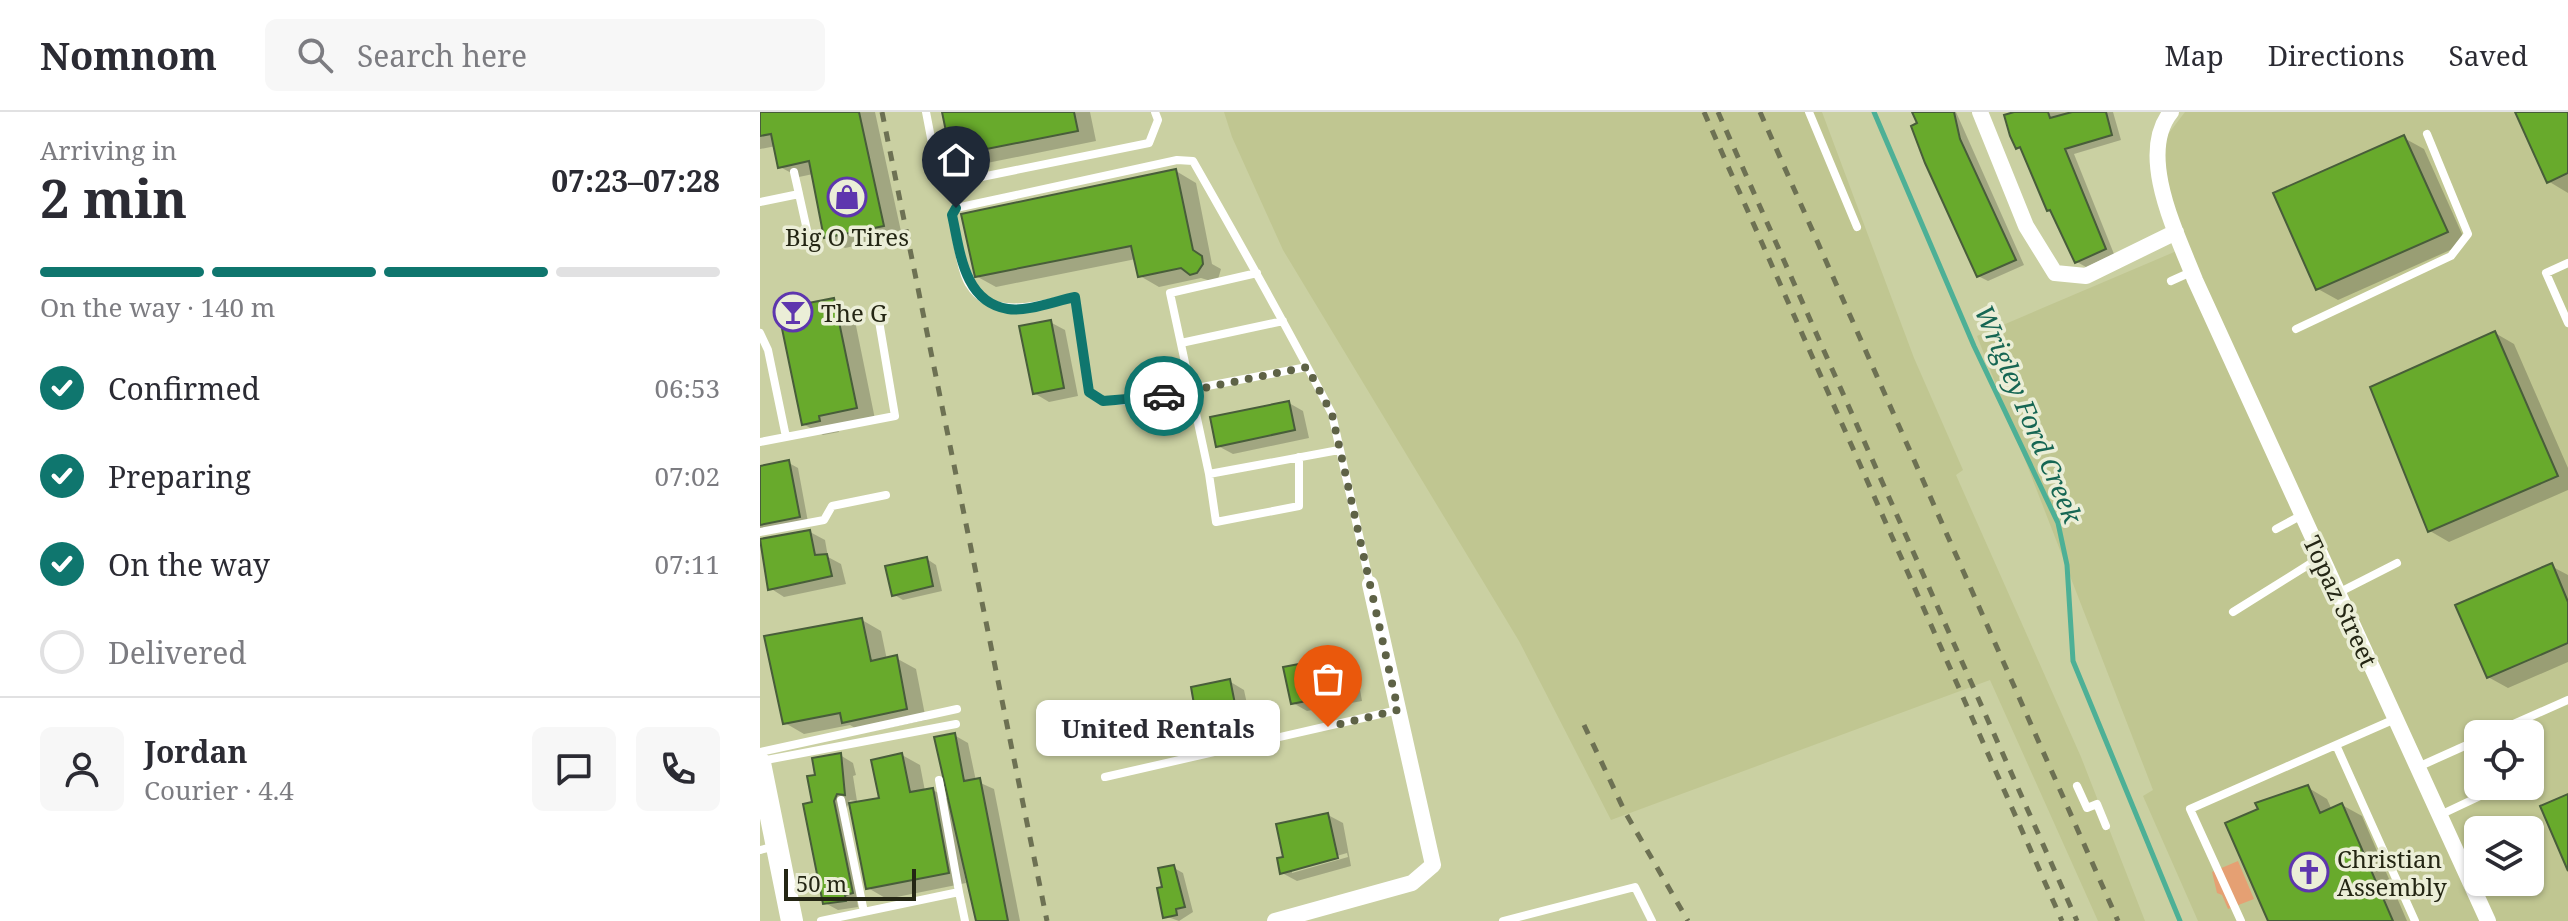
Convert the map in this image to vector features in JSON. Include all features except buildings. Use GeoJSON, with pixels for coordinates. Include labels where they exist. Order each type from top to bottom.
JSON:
{"type":"FeatureCollection","features":[{"type":"Feature","properties":{"kind":"main road"},"geometry":{"type":"LineString","coordinates":[[761,773],[768,848],[791,921]]}},
{"type":"Feature","properties":{"kind":"street"},"geometry":{"type":"LineString","coordinates":[[1980,112],[2026,226],[2055,273],[2086,276],[2176,232]]}},
{"type":"Feature","properties":{"kind":"street","name":"Topaz Street"},"geometry":{"type":"LineString","coordinates":[[2167,113],[2158,152],[2163,200],[2193,276],[2488,921]]}},
{"type":"Feature","properties":{"kind":"street"},"geometry":{"type":"LineString","coordinates":[[1275,921],[1412,883],[1433,865],[1370,584]]}},
{"type":"Feature","properties":{"kind":"lane"},"geometry":{"type":"LineString","coordinates":[[926,112],[938,174],[952,183],[1149,143],[1157,116]]}},
{"type":"Feature","properties":{"kind":"lane"},"geometry":{"type":"LineString","coordinates":[[1809,112],[1857,227]]}},
{"type":"Feature","properties":{"kind":"lane"},"geometry":{"type":"LineString","coordinates":[[2296,329],[2451,256],[2468,234],[2427,134]]}},
{"type":"Feature","properties":{"kind":"lane"},"geometry":{"type":"LineString","coordinates":[[1307,367],[1191,391],[1129,401],[1103,401],[1089,392],[1075,297],[1009,309],[989,302],[968,283],[952,215],[956,208],[1177,160],[1193,161],[1257,273],[1283,321],[1332,414],[1370,584]]}},
{"type":"Feature","properties":{"kind":"lane"},"geometry":{"type":"LineString","coordinates":[[794,172],[807,230]]}},
{"type":"Feature","properties":{"kind":"lane"},"geometry":{"type":"LineString","coordinates":[[760,202],[799,194]]}},
{"type":"Feature","properties":{"kind":"lane"},"geometry":{"type":"LineString","coordinates":[[2568,263],[2546,273],[2568,323]]}},
{"type":"Feature","properties":{"kind":"lane"},"geometry":{"type":"LineString","coordinates":[[1257,273],[1170,293],[1209,474],[1216,522],[1299,506],[1299,457]]}},
{"type":"Feature","properties":{"kind":"lane"},"geometry":{"type":"LineString","coordinates":[[2171,281],[2193,276]]}},
{"type":"Feature","properties":{"kind":"lane"},"geometry":{"type":"LineString","coordinates":[[760,442],[895,416],[879,321]]}},
{"type":"Feature","properties":{"kind":"lane"},"geometry":{"type":"LineString","coordinates":[[1181,343],[1283,321]]}},
{"type":"Feature","properties":{"kind":"lane"},"geometry":{"type":"LineString","coordinates":[[760,333],[768,350],[786,437]]}},
{"type":"Feature","properties":{"kind":"lane"},"geometry":{"type":"LineString","coordinates":[[1209,474],[1339,450]]}},
{"type":"Feature","properties":{"kind":"lane"},"geometry":{"type":"LineString","coordinates":[[760,532],[824,520],[832,506],[886,495]]}},
{"type":"Feature","properties":{"kind":"lane"},"geometry":{"type":"LineString","coordinates":[[2276,529],[2302,515]]}},
{"type":"Feature","properties":{"kind":"lane"},"geometry":{"type":"LineString","coordinates":[[2233,612],[2321,557]]}},
{"type":"Feature","properties":{"kind":"lane"},"geometry":{"type":"LineString","coordinates":[[2338,593],[2397,563]]}},
{"type":"Feature","properties":{"kind":"lane"},"geometry":{"type":"LineString","coordinates":[[2523,720],[2568,700]]}},
{"type":"Feature","properties":{"kind":"lane"},"geometry":{"type":"LineString","coordinates":[[760,752],[957,709]]}},
{"type":"Feature","properties":{"kind":"lane"},"geometry":{"type":"LineString","coordinates":[[1105,777],[1398,710]]}},
{"type":"Feature","properties":{"kind":"lane"},"geometry":{"type":"LineString","coordinates":[[2241,921],[2190,809],[2396,719]]}},
{"type":"Feature","properties":{"kind":"lane"},"geometry":{"type":"LineString","coordinates":[[761,773],[956,724]]}},
{"type":"Feature","properties":{"kind":"lane"},"geometry":{"type":"LineString","coordinates":[[2336,745],[2415,921]]}},
{"type":"Feature","properties":{"kind":"lane"},"geometry":{"type":"LineString","coordinates":[[2417,767],[2464,746]]}},
{"type":"Feature","properties":{"kind":"lane"},"geometry":{"type":"LineString","coordinates":[[939,780],[965,921]]}},
{"type":"Feature","properties":{"kind":"lane"},"geometry":{"type":"LineString","coordinates":[[2077,786],[2087,808],[2097,804],[2106,826]]}},
{"type":"Feature","properties":{"kind":"lane"},"geometry":{"type":"LineString","coordinates":[[841,800],[864,912]]}},
{"type":"Feature","properties":{"kind":"lane"},"geometry":{"type":"LineString","coordinates":[[2440,815],[2472,800]]}},
{"type":"Feature","properties":{"kind":"lane"},"geometry":{"type":"LineString","coordinates":[[1503,921],[1635,887],[1652,921]]}},
{"type":"Feature","properties":{"kind":"lane"},"geometry":{"type":"LineString","coordinates":[[821,921],[959,892]]}},
{"type":"Feature","properties":{"kind":"shaded area"},"geometry":{"type":"Polygon","coordinates":[[[1224,112],[1822,112],[1914,358],[1963,470],[1956,475],[2081,757],[2145,921],[2098,921],[1990,680],[1611,820],[1519,641],[1283,250],[1232,137],[1224,112]]]}},
{"type":"Feature","properties":{"kind":"shaded area"},"geometry":{"type":"Polygon","coordinates":[[[2185,112],[2568,112],[2568,921],[2198,921],[2143,796],[2153,790],[1977,336],[2186,247],[2152,155],[2185,112]]]}},
{"type":"Feature","properties":{"kind":"shaded area"},"geometry":{"type":"Polygon","coordinates":[[[2238,861],[2254,899],[2228,909],[2222,895],[2217,893],[2212,872],[2238,861]]]}},
{"type":"Feature","properties":{"kind":"waterway","name":"Wrigley Ford Creek"},"geometry":{"type":"LineString","coordinates":[[1874,112],[1974,346],[2058,523],[2067,565],[2073,661],[2180,921]]}},
{"type":"Feature","properties":{"kind":"railway"},"geometry":{"type":"LineString","coordinates":[[882,112],[1047,921]]}},
{"type":"Feature","properties":{"kind":"railway"},"geometry":{"type":"LineString","coordinates":[[1704,112],[2062,921]]}},
{"type":"Feature","properties":{"kind":"railway"},"geometry":{"type":"LineString","coordinates":[[1718,112],[2077,921]]}},
{"type":"Feature","properties":{"kind":"railway"},"geometry":{"type":"LineString","coordinates":[[1760,112],[2118,921]]}},
{"type":"Feature","properties":{"kind":"railway"},"geometry":{"type":"LineString","coordinates":[[1584,725],[1625,812],[1688,921]]}},
{"type":"Feature","properties":{"kind":"way so far"},"geometry":{"type":"LineString","coordinates":[[1164,396],[1307,367],[1332,414],[1398,710],[1328,727]]}},
{"type":"Feature","properties":{"kind":"place","name":"Big O Tires"},"geometry":{"type":"Point","coordinates":[847,197]}},
{"type":"Feature","properties":{"kind":"place","name":"The G"},"geometry":{"type":"Point","coordinates":[793,312]}},
{"type":"Feature","properties":{"kind":"place","name":"United Rentals"},"geometry":{"type":"Point","coordinates":[1328,727]}},
{"type":"Feature","properties":{"kind":"place","name":"Christian Assembly"},"geometry":{"type":"Point","coordinates":[2309,872]}},
{"type":"Feature","properties":{"kind":"route"},"geometry":{"type":"LineString","coordinates":[[956,208],[952,215],[968,283],[989,302],[1009,309],[1075,297],[1089,392],[1103,401],[1164,396]]}}]}
